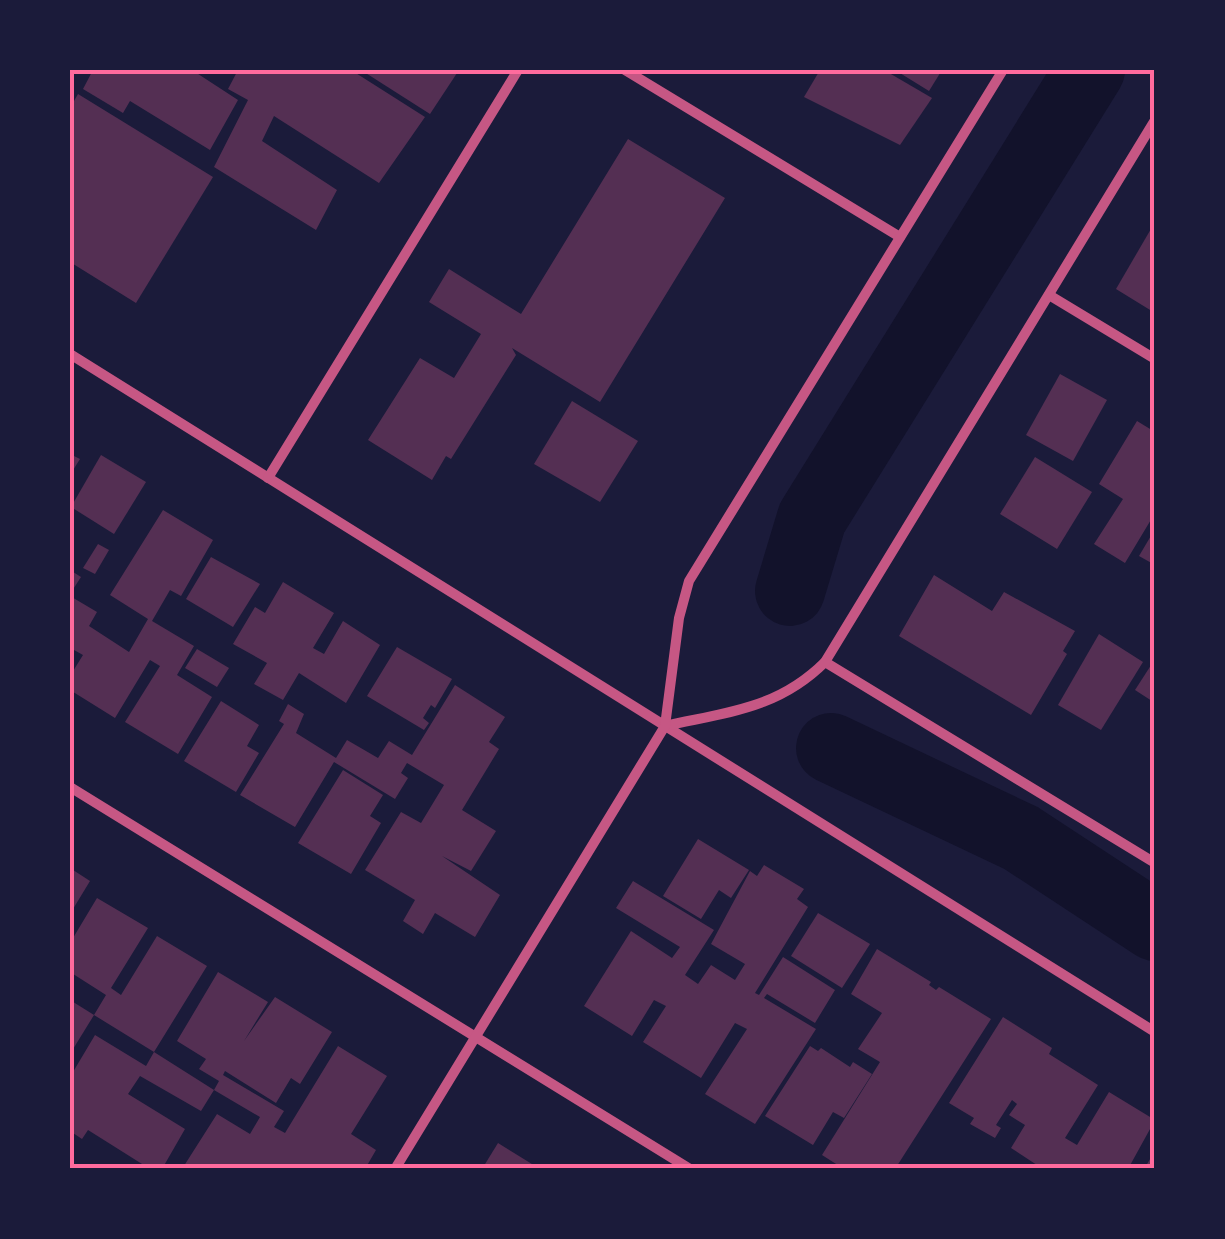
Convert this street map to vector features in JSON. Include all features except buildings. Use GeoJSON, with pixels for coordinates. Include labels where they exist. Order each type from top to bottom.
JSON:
{"type":"FeatureCollection","features":[{"type":"Feature","properties":{"kind":"street"},"geometry":{"type":"LineString","coordinates":[[268,478],[518,70]]}},
{"type":"Feature","properties":{"kind":"street"},"geometry":{"type":"LineString","coordinates":[[625,70],[900,237]]}},
{"type":"Feature","properties":{"kind":"street"},"geometry":{"type":"LineString","coordinates":[[395,1169],[665,726],[679,618],[689,582],[1003,70]]}},
{"type":"Feature","properties":{"kind":"street"},"geometry":{"type":"LineString","coordinates":[[665,726],[775,700],[800,687],[825,662],[1155,120]]}},
{"type":"Feature","properties":{"kind":"street"},"geometry":{"type":"LineString","coordinates":[[1048,295],[1155,360]]}},
{"type":"Feature","properties":{"kind":"street"},"geometry":{"type":"LineString","coordinates":[[70,354],[1155,1032]]}},
{"type":"Feature","properties":{"kind":"street"},"geometry":{"type":"LineString","coordinates":[[825,662],[1155,863]]}},
{"type":"Feature","properties":{"kind":"street"},"geometry":{"type":"LineString","coordinates":[[70,788],[690,1169]]}},
{"type":"Feature","properties":{"kind":"waterway"},"geometry":{"type":"LineString","coordinates":[[790,591],[812,518],[1090,70]]}},
{"type":"Feature","properties":{"kind":"waterway"},"geometry":{"type":"LineString","coordinates":[[831,748],[1021,838],[1155,926]]}}]}
